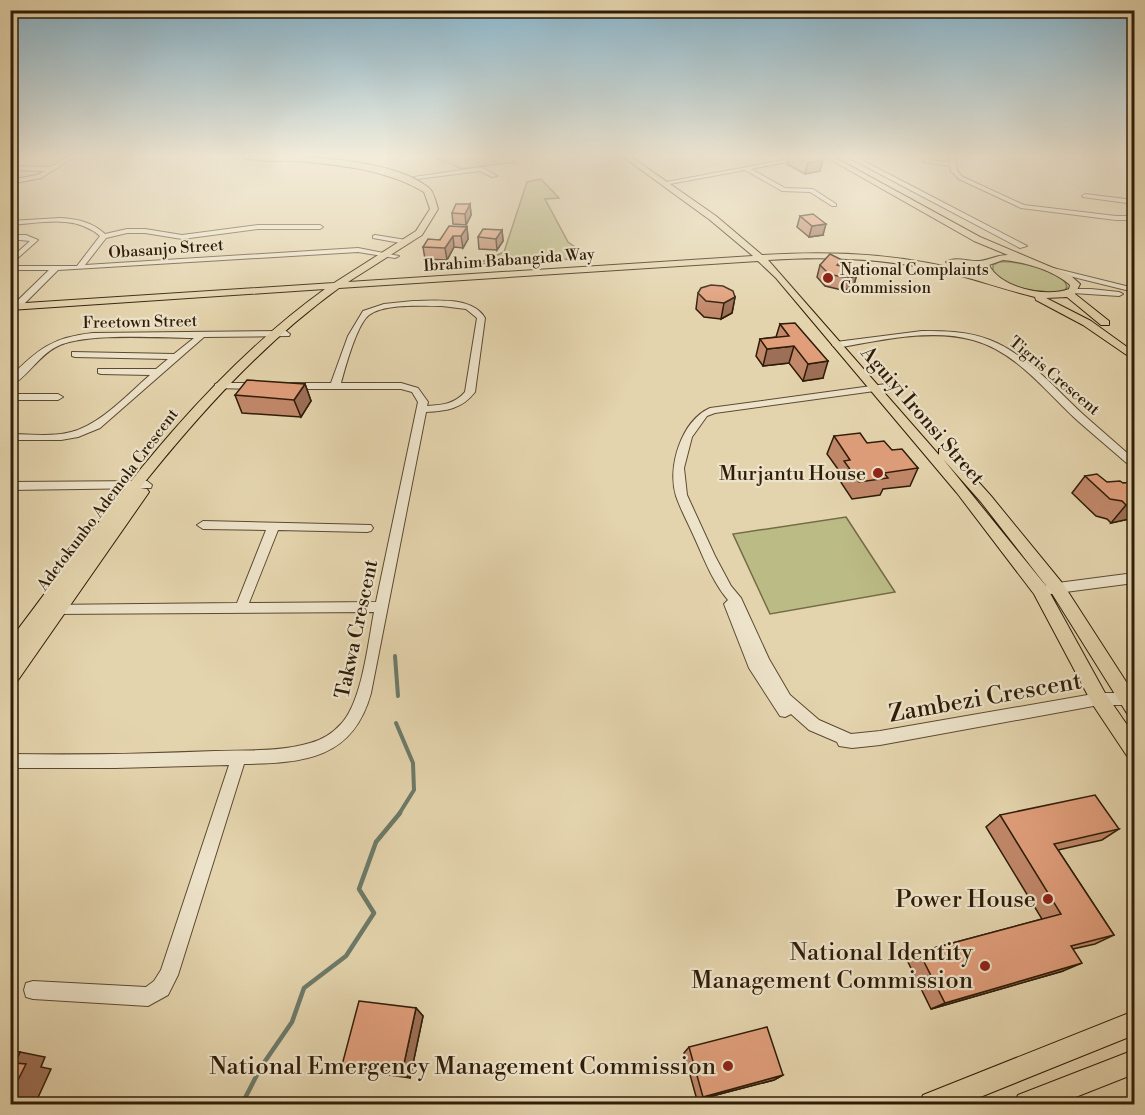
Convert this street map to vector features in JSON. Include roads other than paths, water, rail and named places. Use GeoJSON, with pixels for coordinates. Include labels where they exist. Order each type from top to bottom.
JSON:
{"type":"FeatureCollection","features":[{"type":"Feature","properties":{"kind":"main road","name":"Adetokunbo Ademola Crescent"},"geometry":{"type":"LineString","coordinates":[[387,263],[406,242],[425,227],[435,208]]}},
{"type":"Feature","properties":{"kind":"main road","name":"Adetokunbo Ademola Crescent"},"geometry":{"type":"LineString","coordinates":[[10,654],[180,427],[317,301],[348,282],[387,263],[428,234],[438,222],[442,208]]}},
{"type":"Feature","properties":{"kind":"main road","name":"Aguiyi Ironsi Street"},"geometry":{"type":"LineString","coordinates":[[700,208],[763,254],[778,276],[879,388],[962,490],[1040,590],[1100,699],[1134,750]]}},
{"type":"Feature","properties":{"kind":"main road"},"geometry":{"type":"LineString","coordinates":[[911,208],[980,249],[987,262],[985,271],[1006,285]]}},
{"type":"Feature","properties":{"kind":"main road"},"geometry":{"type":"LineString","coordinates":[[921,208],[977,239],[1072,280],[1075,287],[1071,293],[1047,296],[1020,290]]}},
{"type":"Feature","properties":{"kind":"main road","name":"Ibrahim Babangida Way"},"geometry":{"type":"LineString","coordinates":[[15,304],[303,288],[402,276],[848,249],[987,262],[1012,259],[1040,266]]}},
{"type":"Feature","properties":{"kind":"main road","name":"Ibrahim Babangida Way"},"geometry":{"type":"LineString","coordinates":[[15,304],[763,254],[839,254],[889,257],[935,265],[1020,290]]}},
{"type":"Feature","properties":{"kind":"main road"},"geometry":{"type":"LineString","coordinates":[[387,263],[402,276]]}},
{"type":"Feature","properties":{"kind":"main road","name":"Adetokunbo Ademola Crescent"},"geometry":{"type":"LineString","coordinates":[[281,334],[348,282]]}},
{"type":"Feature","properties":{"kind":"main road"},"geometry":{"type":"LineString","coordinates":[[303,288],[314,293],[317,301]]}},
{"type":"Feature","properties":{"kind":"main road"},"geometry":{"type":"LineString","coordinates":[[1020,290],[1087,323],[1134,357]]}},
{"type":"Feature","properties":{"kind":"main road"},"geometry":{"type":"LineString","coordinates":[[1071,293],[1083,308],[1134,344]]}},
{"type":"Feature","properties":{"kind":"main road","name":"Adetokunbo Ademola Crescent"},"geometry":{"type":"LineString","coordinates":[[10,678],[147,485],[224,386]]}},
{"type":"Feature","properties":{"kind":"main road","name":"Aguiyi Ironsi Street"},"geometry":{"type":"LineString","coordinates":[[879,388],[986,499],[1057,588],[1130,704]]}},
{"type":"Feature","properties":{"kind":"main road"},"geometry":{"type":"LineString","coordinates":[[932,1104],[1134,1023]]}},
{"type":"Feature","properties":{"kind":"main road"},"geometry":{"type":"LineString","coordinates":[[1027,1104],[1134,1062]]}},
{"type":"Feature","properties":{"kind":"street"},"geometry":{"type":"LineString","coordinates":[[950,208],[1023,246]]}},
{"type":"Feature","properties":{"kind":"street"},"geometry":{"type":"LineString","coordinates":[[1032,208],[1132,220]]}},
{"type":"Feature","properties":{"kind":"street"},"geometry":{"type":"LineString","coordinates":[[10,223],[63,220],[84,222],[98,228],[104,236]]}},
{"type":"Feature","properties":{"kind":"street"},"geometry":{"type":"LineString","coordinates":[[79,268],[104,236],[137,230],[182,237],[258,227],[320,227]]}},
{"type":"Feature","properties":{"kind":"street"},"geometry":{"type":"LineString","coordinates":[[10,237],[26,237],[35,240],[10,263]]}},
{"type":"Feature","properties":{"kind":"street"},"geometry":{"type":"LineString","coordinates":[[375,237],[406,242]]}},
{"type":"Feature","properties":{"kind":"street","name":"Obasanjo Street"},"geometry":{"type":"LineString","coordinates":[[10,268],[79,268],[358,250],[387,263]]}},
{"type":"Feature","properties":{"kind":"street"},"geometry":{"type":"LineString","coordinates":[[1040,266],[1134,290]]}},
{"type":"Feature","properties":{"kind":"street"},"geometry":{"type":"LineString","coordinates":[[15,304],[56,268]]}},
{"type":"Feature","properties":{"kind":"street"},"geometry":{"type":"LineString","coordinates":[[1071,293],[1100,291],[1134,297]]}},
{"type":"Feature","properties":{"kind":"street"},"geometry":{"type":"LineString","coordinates":[[224,386],[335,386],[394,386],[409,388],[422,397],[423,409],[454,405],[467,398],[470,392],[481,318],[475,310],[455,305],[394,305],[370,310],[360,319],[335,386]]}},
{"type":"Feature","properties":{"kind":"street","name":"Tigris Crescent"},"geometry":{"type":"LineString","coordinates":[[841,344],[942,333],[974,337],[990,343],[1003,350],[1032,374],[1134,464]]}},
{"type":"Feature","properties":{"kind":"street","name":"Freetown Street"},"geometry":{"type":"LineString","coordinates":[[10,383],[44,348],[67,338],[281,334]]}},
{"type":"Feature","properties":{"kind":"street"},"geometry":{"type":"LineString","coordinates":[[10,437],[61,437],[84,431],[105,420],[156,372],[202,336]]}},
{"type":"Feature","properties":{"kind":"street"},"geometry":{"type":"LineString","coordinates":[[75,354],[175,357]]}},
{"type":"Feature","properties":{"kind":"street"},"geometry":{"type":"LineString","coordinates":[[101,371],[156,372]]}},
{"type":"Feature","properties":{"kind":"street","name":"Zambezi Crescent"},"geometry":{"type":"LineString","coordinates":[[879,388],[713,410],[704,414],[695,423],[687,437],[681,457],[679,480],[681,495],[726,589],[729,603],[754,664],[785,712],[816,734],[841,741],[852,741],[1100,699],[1130,704]]}},
{"type":"Feature","properties":{"kind":"street"},"geometry":{"type":"LineString","coordinates":[[10,397],[58,397]]}},
{"type":"Feature","properties":{"kind":"street","name":"Takwa Crescent"},"geometry":{"type":"LineString","coordinates":[[10,761],[117,762],[293,754],[322,746],[338,737],[352,723],[360,710],[423,409]]}},
{"type":"Feature","properties":{"kind":"street"},"geometry":{"type":"LineString","coordinates":[[10,486],[147,485]]}},
{"type":"Feature","properties":{"kind":"street"},"geometry":{"type":"LineString","coordinates":[[203,525],[367,528]]}},
{"type":"Feature","properties":{"kind":"street"},"geometry":{"type":"LineString","coordinates":[[241,608],[274,526]]}},
{"type":"Feature","properties":{"kind":"street"},"geometry":{"type":"LineString","coordinates":[[1040,590],[1134,578]]}},
{"type":"Feature","properties":{"kind":"street"},"geometry":{"type":"LineString","coordinates":[[44,609],[381,607]]}},
{"type":"Feature","properties":{"kind":"street"},"geometry":{"type":"LineString","coordinates":[[33,990],[148,997],[161,988],[169,975],[239,757]]}},
{"type":"Feature","properties":{"kind":"waterway"},"geometry":{"type":"LineString","coordinates":[[395,656],[398,696]]}},
{"type":"Feature","properties":{"kind":"waterway"},"geometry":{"type":"LineString","coordinates":[[396,723],[413,763],[414,790],[399,814]]}},
{"type":"Feature","properties":{"kind":"waterway"},"geometry":{"type":"LineString","coordinates":[[242,1104],[261,1067],[292,1022],[304,988],[346,956],[374,913],[359,889],[376,842],[400,813]]}},
{"type":"Feature","properties":{"kind":"place","name":"National Complaints Commission"},"geometry":{"type":"Point","coordinates":[828,278]}},
{"type":"Feature","properties":{"kind":"place","name":"Murjantu House"},"geometry":{"type":"Point","coordinates":[878,473]}},
{"type":"Feature","properties":{"kind":"place","name":"Power House"},"geometry":{"type":"Point","coordinates":[1048,899]}},
{"type":"Feature","properties":{"kind":"place","name":"National Identity Management Commission"},"geometry":{"type":"Point","coordinates":[985,966]}},
{"type":"Feature","properties":{"kind":"place","name":"National Emergency Management Commission"},"geometry":{"type":"Point","coordinates":[728,1066]}}]}
